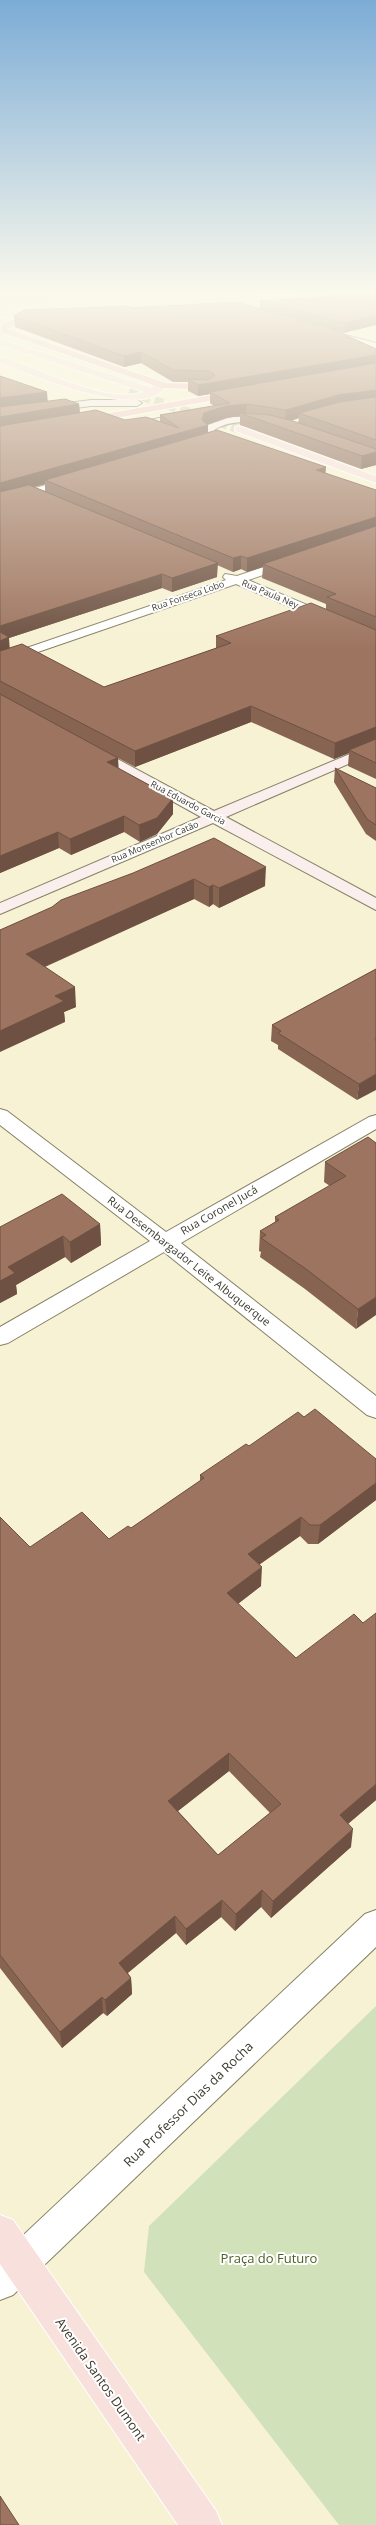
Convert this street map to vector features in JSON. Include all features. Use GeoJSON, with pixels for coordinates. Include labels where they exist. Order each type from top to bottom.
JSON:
{"type":"FeatureCollection","features":[{"type":"Feature","properties":{"kind":"highway"},"geometry":{"type":"LineString","coordinates":[[0,424],[73,413]]}},
{"type":"Feature","properties":{"kind":"highway"},"geometry":{"type":"LineString","coordinates":[[71,423],[126,413]]}},
{"type":"Feature","properties":{"kind":"main road"},"geometry":{"type":"LineString","coordinates":[[253,425],[376,469]]}},
{"type":"Feature","properties":{"kind":"main road"},"geometry":{"type":"LineString","coordinates":[[239,429],[376,480]]}},
{"type":"Feature","properties":{"kind":"main road","name":"Avenida Santos Dumont"},"geometry":{"type":"LineString","coordinates":[[0,2233],[10,2272],[202,2525]]}},
{"type":"Feature","properties":{"kind":"street"},"geometry":{"type":"LineString","coordinates":[[0,415],[16,413]]}},
{"type":"Feature","properties":{"kind":"street"},"geometry":{"type":"LineString","coordinates":[[247,448],[208,432],[209,428],[222,422],[250,419],[283,426]]}},
{"type":"Feature","properties":{"kind":"street"},"geometry":{"type":"LineString","coordinates":[[205,442],[220,438]]}},
{"type":"Feature","properties":{"kind":"street"},"geometry":{"type":"LineString","coordinates":[[0,501],[84,477]]}},
{"type":"Feature","properties":{"kind":"street"},"geometry":{"type":"LineString","coordinates":[[31,492],[46,498]]}},
{"type":"Feature","properties":{"kind":"street","name":"Rua Fonseca Lobo"},"geometry":{"type":"LineString","coordinates":[[0,661],[302,558]]}},
{"type":"Feature","properties":{"kind":"street","name":"Rua Paula Ney"},"geometry":{"type":"LineString","coordinates":[[220,574],[376,639]]}},
{"type":"Feature","properties":{"kind":"street","name":"Rua Eduardo Garcia"},"geometry":{"type":"LineString","coordinates":[[76,742],[376,905]]}},
{"type":"Feature","properties":{"kind":"street","name":"Rua Monsenhor Catão"},"geometry":{"type":"LineString","coordinates":[[0,909],[376,747]]}},
{"type":"Feature","properties":{"kind":"street","name":"Rua Desembargador Leite Albuquerque"},"geometry":{"type":"LineString","coordinates":[[0,1116],[164,1241],[376,1409]]}},
{"type":"Feature","properties":{"kind":"street","name":"Rua Coronel Jucá"},"geometry":{"type":"LineString","coordinates":[[0,1337],[164,1241],[376,1121]]}},
{"type":"Feature","properties":{"kind":"street","name":"Rua Professor Dias da Rocha"},"geometry":{"type":"LineString","coordinates":[[10,2272],[376,1925]]}},
{"type":"Feature","properties":{"kind":"green space","name":"Praça do Futuro"},"geometry":{"type":"Polygon","coordinates":[[[376,2006],[376,2525],[339,2525],[144,2272],[149,2226],[376,2006]]]}},
{"type":"Feature","properties":{"kind":"building"},"geometry":{"type":"Polygon","coordinates":[[[0,413],[25,413],[0,417],[0,413]]]}},
{"type":"Feature","properties":{"kind":"building"},"geometry":{"type":"Polygon","coordinates":[[[79,413],[104,413],[125,420],[146,417],[179,428],[160,415],[173,413],[205,413],[202,420],[208,425],[0,483],[0,426],[79,413]]]}},
{"type":"Feature","properties":{"kind":"building"},"geometry":{"type":"Polygon","coordinates":[[[240,413],[270,415],[293,421],[376,449],[376,452],[362,456],[240,413]]]}},
{"type":"Feature","properties":{"kind":"building"},"geometry":{"type":"Polygon","coordinates":[[[299,413],[376,413],[376,440],[299,413]]]}},
{"type":"Feature","properties":{"kind":"building"},"geometry":{"type":"Polygon","coordinates":[[[217,430],[326,467],[316,470],[376,490],[376,517],[247,558],[241,556],[233,558],[45,480],[217,430]]]}},
{"type":"Feature","properties":{"kind":"building"},"geometry":{"type":"Polygon","coordinates":[[[29,485],[218,563],[172,578],[162,574],[0,626],[0,492],[29,485]]]}},
{"type":"Feature","properties":{"kind":"building"},"geometry":{"type":"Polygon","coordinates":[[[376,526],[376,617],[327,597],[336,594],[263,564],[376,526]]]}},
{"type":"Feature","properties":{"kind":"building"},"geometry":{"type":"Polygon","coordinates":[[[311,603],[376,630],[376,727],[335,743],[251,706],[135,751],[0,681],[0,651],[22,644],[104,687],[231,643],[216,636],[311,603]]]}},
{"type":"Feature","properties":{"kind":"building"},"geometry":{"type":"Polygon","coordinates":[[[0,632],[9,637],[0,641],[0,632]]]}},
{"type":"Feature","properties":{"kind":"building"},"geometry":{"type":"Polygon","coordinates":[[[0,694],[118,758],[107,762],[173,798],[157,818],[139,825],[124,816],[70,839],[58,832],[0,856],[0,694]]]}},
{"type":"Feature","properties":{"kind":"building"},"geometry":{"type":"Polygon","coordinates":[[[376,739],[376,763],[349,750],[376,739]]]}},
{"type":"Feature","properties":{"kind":"building"},"geometry":{"type":"Polygon","coordinates":[[[335,768],[376,788],[376,825],[367,819],[335,768]]]}},
{"type":"Feature","properties":{"kind":"building"},"geometry":{"type":"Polygon","coordinates":[[[214,838],[266,867],[219,888],[213,885],[209,887],[194,879],[26,954],[75,987],[55,996],[64,1001],[0,1031],[0,930],[52,907],[61,900],[133,873],[214,838]]]}},
{"type":"Feature","properties":{"kind":"building"},"geometry":{"type":"Polygon","coordinates":[[[376,969],[376,1074],[359,1084],[278,1033],[281,1031],[272,1025],[376,969]]]}},
{"type":"Feature","properties":{"kind":"building"},"geometry":{"type":"Polygon","coordinates":[[[368,1137],[376,1143],[376,1297],[358,1309],[306,1269],[261,1238],[266,1235],[260,1231],[279,1220],[275,1217],[346,1176],[325,1162],[368,1137]]]}},
{"type":"Feature","properties":{"kind":"building"},"geometry":{"type":"Polygon","coordinates":[[[62,1194],[100,1224],[70,1242],[63,1236],[8,1267],[15,1273],[0,1281],[0,1227],[62,1194]]]}},
{"type":"Feature","properties":{"kind":"building"},"geometry":{"type":"Polygon","coordinates":[[[315,1409],[376,1459],[376,1483],[320,1525],[310,1525],[301,1517],[248,1554],[262,1567],[227,1593],[296,1658],[354,1614],[363,1623],[376,1613],[376,1784],[340,1815],[353,1829],[273,1901],[262,1890],[236,1914],[222,1900],[186,1929],[175,1916],[119,1963],[131,1978],[105,2000],[102,1997],[60,2032],[0,1955],[0,1517],[30,1547],[82,1512],[109,1539],[128,1526],[131,1528],[204,1478],[200,1475],[246,1444],[249,1446],[298,1412],[304,1417],[315,1409]],[[229,1753],[168,1801],[218,1855],[281,1804],[229,1753]]]}},
{"type":"Feature","properties":{"kind":"building"},"geometry":{"type":"Polygon","coordinates":[[[0,2496],[19,2525],[0,2525],[0,2496]]]}},
{"type":"Feature","properties":{"kind":"tunnel"},"geometry":{"type":"LineString","coordinates":[[191,413],[239,429]]}},
{"type":"Feature","properties":{"kind":"railway"},"geometry":{"type":"LineString","coordinates":[[142,421],[172,415]]}}]}
